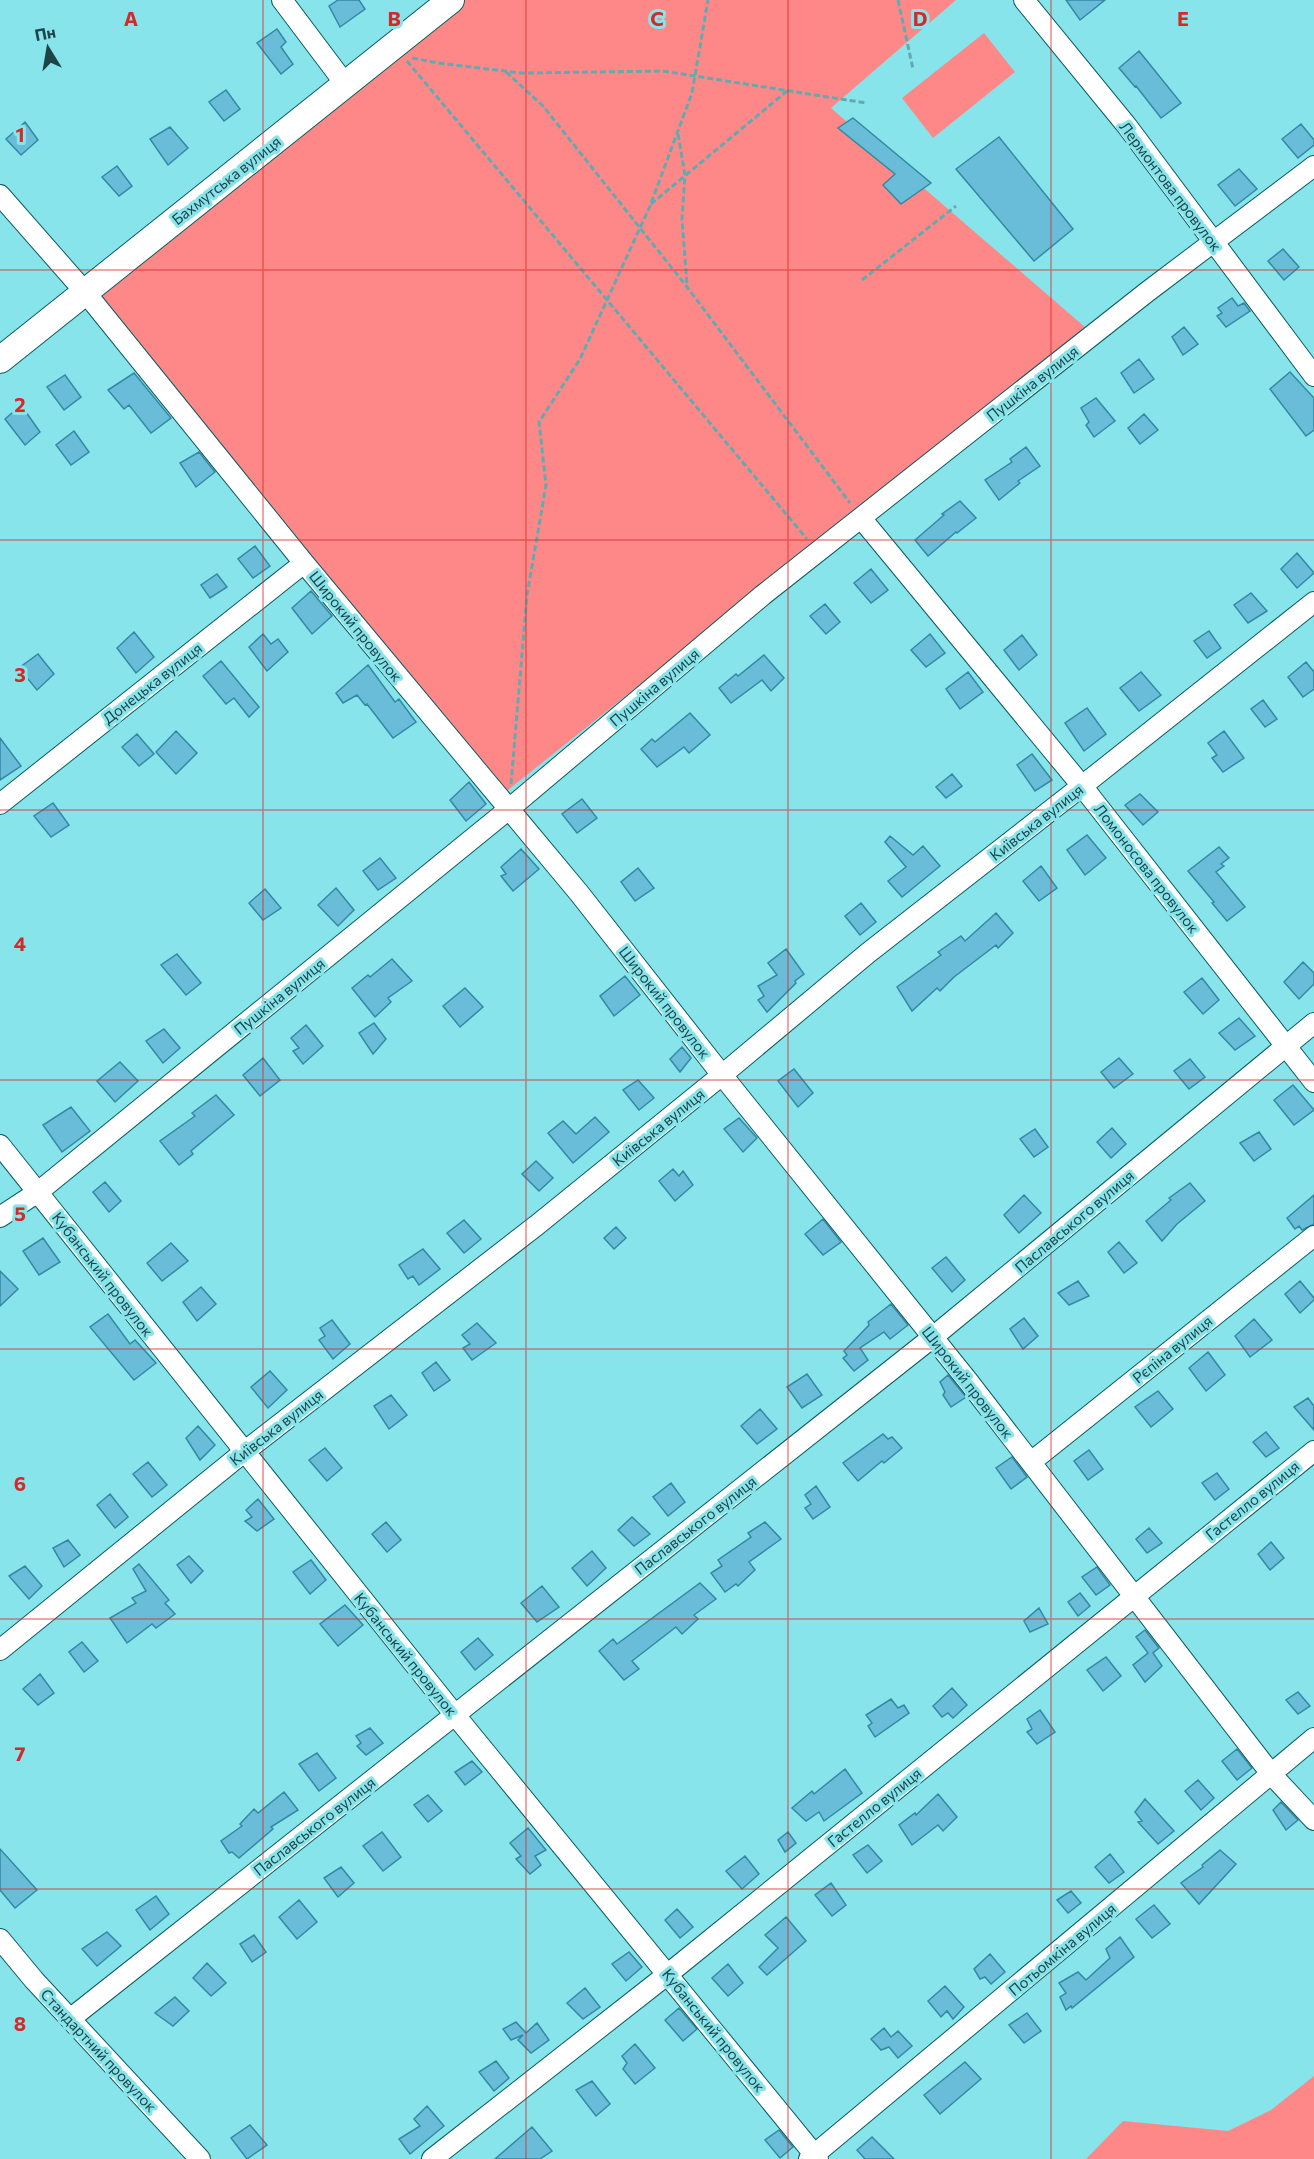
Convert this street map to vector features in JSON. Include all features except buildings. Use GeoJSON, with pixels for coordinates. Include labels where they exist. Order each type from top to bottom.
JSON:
{"type":"FeatureCollection","features":[{"type":"Feature","properties":{"kind":"street"},"geometry":{"type":"LineString","coordinates":[[282,0],[346,85]]}},
{"type":"Feature","properties":{"kind":"street","name":"Бахмутська вулиця"},"geometry":{"type":"LineString","coordinates":[[0,360],[451,0]]}},
{"type":"Feature","properties":{"kind":"street","name":"Лермонтова провулок"},"geometry":{"type":"LineString","coordinates":[[1024,0],[1127,126],[1314,376]]}},
{"type":"Feature","properties":{"kind":"street","name":"Пушкіна вулиця"},"geometry":{"type":"LineString","coordinates":[[0,1217],[38,1192],[509,809],[763,595],[1138,300],[1314,166]]}},
{"type":"Feature","properties":{"kind":"street","name":"Широкий провулок"},"geometry":{"type":"LineString","coordinates":[[0,195],[85,292],[441,730],[579,893],[933,1337],[1272,1774],[1314,1820]]}},
{"type":"Feature","properties":{"kind":"street","name":"Ломоносова провулок"},"geometry":{"type":"LineString","coordinates":[[861,518],[1083,786],[1314,1082]]}},
{"type":"Feature","properties":{"kind":"street","name":"Донецька вулиця"},"geometry":{"type":"LineString","coordinates":[[0,804],[304,563]]}},
{"type":"Feature","properties":{"kind":"street","name":"Київська вулиця"},"geometry":{"type":"LineString","coordinates":[[0,1650],[244,1452],[537,1225],[868,953],[1314,602]]}},
{"type":"Feature","properties":{"kind":"street","name":"Паславського вулиця"},"geometry":{"type":"LineString","coordinates":[[70,2019],[933,1337],[1314,1023]]}},
{"type":"Feature","properties":{"kind":"street","name":"Кубанський провулок"},"geometry":{"type":"LineString","coordinates":[[0,1145],[455,1715],[668,1974],[814,2158]]}},
{"type":"Feature","properties":{"kind":"street","name":"Рєпіна вулиця"},"geometry":{"type":"LineString","coordinates":[[1031,1462],[1314,1236]]}},
{"type":"Feature","properties":{"kind":"street","name":"Гастелло вулиця"},"geometry":{"type":"LineString","coordinates":[[432,2159],[668,1974],[1314,1450]]}},
{"type":"Feature","properties":{"kind":"street","name":"Потьомкіна вулиця"},"geometry":{"type":"LineString","coordinates":[[814,2158],[1314,1738]]}},
{"type":"Feature","properties":{"kind":"street","name":"Стандартний провулок"},"geometry":{"type":"LineString","coordinates":[[0,1939],[70,2019],[200,2159]]}},
{"type":"Feature","properties":{"kind":"path"},"geometry":{"type":"LineString","coordinates":[[509,809],[527,595],[546,485],[539,422],[580,359],[650,206],[692,93],[708,0]]}},
{"type":"Feature","properties":{"kind":"path"},"geometry":{"type":"LineString","coordinates":[[898,0],[913,69]]}},
{"type":"Feature","properties":{"kind":"path"},"geometry":{"type":"LineString","coordinates":[[818,552],[402,55],[438,63],[521,74],[663,71],[866,103]]}},
{"type":"Feature","properties":{"kind":"path"},"geometry":{"type":"LineString","coordinates":[[506,72],[543,106],[640,227],[861,518]]}},
{"type":"Feature","properties":{"kind":"path"},"geometry":{"type":"LineString","coordinates":[[650,206],[788,91]]}},
{"type":"Feature","properties":{"kind":"path"},"geometry":{"type":"LineString","coordinates":[[678,132],[685,175],[682,219],[687,287]]}},
{"type":"Feature","properties":{"kind":"path"},"geometry":{"type":"LineString","coordinates":[[862,280],[956,206]]}},
{"type":"Feature","properties":{"kind":"shaded area"},"geometry":{"type":"Polygon","coordinates":[[[459,0],[956,0],[831,108],[1086,328],[503,794],[100,294],[459,0]]]}},
{"type":"Feature","properties":{"kind":"shaded area"},"geometry":{"type":"Polygon","coordinates":[[[984,33],[1015,72],[933,138],[902,98],[984,33]]]}},
{"type":"Feature","properties":{"kind":"shaded area"},"geometry":{"type":"Polygon","coordinates":[[[1314,2076],[1314,2159],[1086,2159],[1123,2121],[1228,2131],[1271,2110],[1314,2076]]]}}]}
